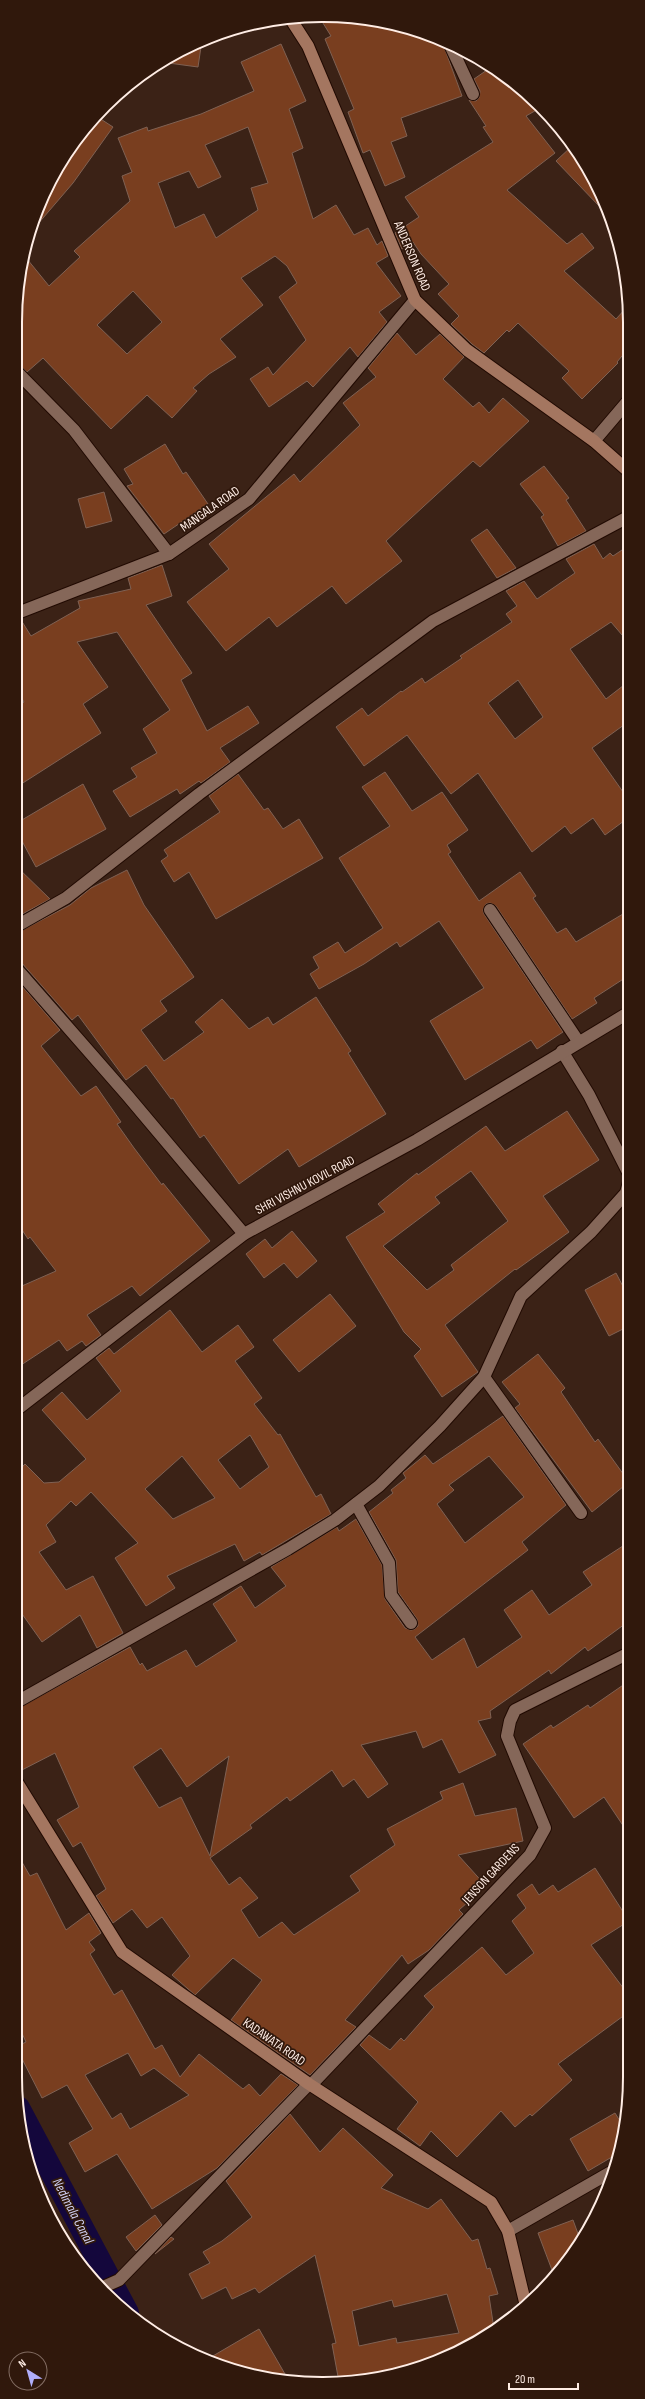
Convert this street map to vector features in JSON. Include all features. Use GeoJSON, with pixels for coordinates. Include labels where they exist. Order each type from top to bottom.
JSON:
{"type":"FeatureCollection","features":[{"type":"Feature","properties":{"kind":"street","name":"ANDERSON ROAD"},"geometry":{"type":"LineString","coordinates":[[294,24],[308,46],[416,300],[466,350],[594,441],[623,467]]}},
{"type":"Feature","properties":{"kind":"street"},"geometry":{"type":"LineString","coordinates":[[453,52],[473,94]]}},
{"type":"Feature","properties":{"kind":"street","name":"MANGALA ROAD"},"geometry":{"type":"LineString","coordinates":[[22,611],[169,554],[249,499],[416,300]]}},
{"type":"Feature","properties":{"kind":"street"},"geometry":{"type":"LineString","coordinates":[[22,377],[74,430],[169,554]]}},
{"type":"Feature","properties":{"kind":"street"},"geometry":{"type":"LineString","coordinates":[[594,441],[623,407]]}},
{"type":"Feature","properties":{"kind":"street"},"geometry":{"type":"LineString","coordinates":[[22,923],[66,898],[199,794],[432,621],[623,520]]}},
{"type":"Feature","properties":{"kind":"street"},"geometry":{"type":"LineString","coordinates":[[490,910],[578,1041]]}},
{"type":"Feature","properties":{"kind":"street"},"geometry":{"type":"LineString","coordinates":[[22,975],[128,1095],[244,1234]]}},
{"type":"Feature","properties":{"kind":"street","name":"SHRI VISHNU KOVIL ROAD"},"geometry":{"type":"LineString","coordinates":[[22,1406],[244,1234],[417,1140],[578,1041],[623,1016]]}},
{"type":"Feature","properties":{"kind":"street"},"geometry":{"type":"LineString","coordinates":[[562,1051],[589,1095],[623,1162]]}},
{"type":"Feature","properties":{"kind":"street"},"geometry":{"type":"LineString","coordinates":[[22,1699],[288,1549],[335,1520],[379,1486],[407,1459],[484,1377],[521,1296],[591,1232],[623,1196]]}},
{"type":"Feature","properties":{"kind":"street"},"geometry":{"type":"LineString","coordinates":[[484,1377],[581,1513]]}},
{"type":"Feature","properties":{"kind":"street"},"geometry":{"type":"LineString","coordinates":[[356,1504],[389,1563],[391,1595],[411,1622]]}},
{"type":"Feature","properties":{"kind":"street","name":"JENSON GARDENS"},"geometry":{"type":"LineString","coordinates":[[310,2085],[530,1855],[545,1828],[507,1736],[510,1721],[515,1710],[623,1657]]}},
{"type":"Feature","properties":{"kind":"street","name":"KADAWATA ROAD"},"geometry":{"type":"LineString","coordinates":[[22,1789],[122,1952],[310,2085],[491,2202],[508,2232],[524,2299]]}},
{"type":"Feature","properties":{"kind":"street"},"geometry":{"type":"LineString","coordinates":[[107,2285],[118,2280],[310,2085]]}},
{"type":"Feature","properties":{"kind":"street"},"geometry":{"type":"LineString","coordinates":[[508,2232],[606,2175]]}},
{"type":"Feature","properties":{"kind":"building"},"geometry":{"type":"Polygon","coordinates":[[[322,22],[362,25],[400,32],[445,48],[462,96],[401,118],[407,136],[391,142],[405,177],[385,186],[370,150],[363,153],[348,112],[354,109],[325,39],[331,36],[322,22]]]}},
{"type":"Feature","properties":{"kind":"building"},"geometry":{"type":"Polygon","coordinates":[[[281,44],[306,101],[289,109],[303,148],[292,153],[313,219],[336,205],[354,235],[368,228],[377,245],[382,241],[388,256],[376,263],[401,296],[379,312],[387,322],[358,357],[350,347],[313,387],[307,381],[269,407],[250,379],[268,367],[273,375],[306,340],[279,297],[297,283],[287,266],[275,256],[241,278],[263,305],[220,339],[236,357],[209,374],[193,388],[197,391],[172,418],[147,395],[111,429],[43,358],[27,372],[22,367],[23,303],[29,261],[49,286],[80,257],[74,251],[130,201],[122,176],[132,172],[118,138],[147,127],[148,131],[201,114],[254,91],[241,62],[281,44]],[[248,127],[205,145],[221,177],[198,188],[189,171],[158,183],[175,228],[204,214],[216,238],[258,210],[251,188],[268,183],[248,127]],[[133,291],[97,325],[127,354],[162,322],[133,291]]]}},
{"type":"Feature","properties":{"kind":"building"},"geometry":{"type":"Polygon","coordinates":[[[201,48],[198,67],[170,63],[201,48]]]}},
{"type":"Feature","properties":{"kind":"building"},"geometry":{"type":"Polygon","coordinates":[[[486,71],[505,84],[536,111],[526,116],[555,153],[507,190],[567,244],[582,233],[594,248],[564,271],[616,319],[622,312],[623,355],[617,362],[618,363],[582,399],[562,378],[569,371],[518,323],[509,332],[507,330],[484,353],[472,344],[451,324],[459,316],[438,294],[449,284],[421,254],[413,242],[402,249],[395,233],[419,217],[405,197],[493,142],[483,127],[486,126],[469,100],[476,101],[479,98],[480,91],[474,79],[486,71]]]}},
{"type":"Feature","properties":{"kind":"building"},"geometry":{"type":"Polygon","coordinates":[[[101,119],[113,127],[73,183],[40,222],[62,172],[84,140],[101,119]]]}},
{"type":"Feature","properties":{"kind":"building"},"geometry":{"type":"Polygon","coordinates":[[[568,150],[583,172],[599,206],[556,161],[568,150]]]}},
{"type":"Feature","properties":{"kind":"building"},"geometry":{"type":"Polygon","coordinates":[[[397,333],[416,355],[440,334],[464,357],[443,379],[473,407],[479,402],[489,413],[503,398],[529,421],[480,467],[473,461],[386,541],[402,561],[346,604],[332,586],[277,627],[269,617],[226,651],[187,602],[229,569],[209,544],[294,474],[300,482],[360,425],[343,403],[376,377],[368,368],[397,333]]]}},
{"type":"Feature","properties":{"kind":"building"},"geometry":{"type":"Polygon","coordinates":[[[165,444],[183,474],[186,472],[208,504],[164,534],[127,486],[133,484],[124,469],[165,444]]]}},
{"type":"Feature","properties":{"kind":"building"},"geometry":{"type":"Polygon","coordinates":[[[544,466],[569,498],[566,500],[586,531],[558,546],[541,517],[544,515],[520,484],[544,466]]]}},
{"type":"Feature","properties":{"kind":"building"},"geometry":{"type":"Polygon","coordinates":[[[104,492],[112,521],[86,528],[78,499],[104,492]]]}},
{"type":"Feature","properties":{"kind":"building"},"geometry":{"type":"Polygon","coordinates":[[[487,529],[516,568],[497,578],[471,540],[487,529]]]}},
{"type":"Feature","properties":{"kind":"building"},"geometry":{"type":"Polygon","coordinates":[[[594,544],[603,559],[610,553],[613,556],[623,549],[623,636],[611,622],[570,649],[606,699],[623,686],[623,726],[592,748],[623,792],[623,822],[605,835],[593,818],[571,834],[565,826],[532,852],[478,773],[451,794],[407,735],[364,766],[336,727],[362,708],[368,716],[401,691],[402,692],[422,678],[425,683],[462,658],[460,656],[512,622],[506,614],[517,606],[506,591],[524,581],[537,599],[575,573],[566,559],[594,544]],[[518,680],[488,703],[515,739],[543,717],[518,680]]]}},
{"type":"Feature","properties":{"kind":"building"},"geometry":{"type":"Polygon","coordinates":[[[162,565],[172,596],[146,605],[192,673],[181,680],[207,731],[248,706],[259,723],[220,748],[230,762],[201,783],[199,781],[180,794],[177,789],[130,817],[113,791],[137,777],[131,768],[157,753],[143,729],[170,710],[117,632],[77,642],[108,687],[83,704],[101,733],[22,784],[22,704],[24,702],[22,698],[22,622],[31,636],[80,608],[78,601],[131,589],[128,578],[162,565]]]}},
{"type":"Feature","properties":{"kind":"building"},"geometry":{"type":"Polygon","coordinates":[[[385,772],[412,811],[442,792],[468,830],[447,845],[451,852],[448,854],[479,901],[520,872],[536,896],[533,898],[557,933],[566,928],[576,942],[623,914],[623,979],[594,998],[597,1003],[572,1019],[496,906],[490,903],[486,904],[483,910],[484,914],[563,1032],[537,1049],[531,1040],[465,1080],[430,1021],[484,988],[439,921],[400,947],[397,942],[364,964],[319,989],[310,974],[319,968],[313,957],[338,942],[345,953],[383,928],[339,858],[390,826],[362,787],[385,772]]]}},
{"type":"Feature","properties":{"kind":"building"},"geometry":{"type":"Polygon","coordinates":[[[238,774],[264,810],[268,808],[283,829],[299,819],[323,858],[216,919],[189,872],[174,882],[161,861],[168,856],[164,850],[220,812],[209,796],[238,774]]]}},
{"type":"Feature","properties":{"kind":"building"},"geometry":{"type":"Polygon","coordinates":[[[83,784],[106,829],[36,867],[22,841],[22,820],[83,784]]]}},
{"type":"Feature","properties":{"kind":"building"},"geometry":{"type":"Polygon","coordinates":[[[127,870],[144,905],[194,977],[160,1001],[167,1011],[141,1030],[164,1061],[204,1032],[195,1022],[222,999],[249,1029],[268,1017],[273,1025],[316,997],[351,1051],[348,1053],[386,1114],[299,1167],[288,1149],[239,1184],[204,1135],[200,1138],[173,1098],[171,1099],[146,1065],[126,1080],[78,1015],[72,1020],[22,963],[22,930],[70,905],[91,888],[127,870]]]}},
{"type":"Feature","properties":{"kind":"building"},"geometry":{"type":"Polygon","coordinates":[[[22,872],[50,899],[22,914],[22,872]]]}},
{"type":"Feature","properties":{"kind":"building"},"geometry":{"type":"Polygon","coordinates":[[[22,986],[60,1030],[41,1046],[81,1096],[96,1086],[121,1122],[117,1124],[134,1148],[162,1185],[163,1183],[210,1241],[140,1296],[132,1286],[87,1315],[101,1335],[86,1346],[82,1341],[67,1351],[59,1340],[22,1364],[22,1286],[56,1271],[30,1237],[28,1239],[22,1230],[22,986]]]}},
{"type":"Feature","properties":{"kind":"building"},"geometry":{"type":"Polygon","coordinates":[[[567,1111],[599,1160],[543,1196],[569,1232],[516,1270],[515,1269],[445,1325],[478,1372],[442,1397],[414,1356],[421,1349],[404,1332],[346,1237],[385,1212],[378,1204],[417,1173],[418,1175],[486,1126],[505,1151],[567,1111]],[[471,1171],[435,1197],[440,1203],[383,1246],[427,1290],[454,1270],[451,1265],[508,1221],[471,1171]]]}},
{"type":"Feature","properties":{"kind":"building"},"geometry":{"type":"Polygon","coordinates":[[[292,1231],[317,1261],[297,1278],[284,1263],[264,1278],[246,1254],[265,1239],[272,1248],[292,1231]]]}},
{"type":"Feature","properties":{"kind":"building"},"geometry":{"type":"Polygon","coordinates":[[[616,1273],[623,1286],[623,1329],[609,1336],[585,1290],[616,1273]]]}},
{"type":"Feature","properties":{"kind":"building"},"geometry":{"type":"Polygon","coordinates":[[[330,1294],[356,1326],[299,1372],[273,1340],[330,1294]]]}},
{"type":"Feature","properties":{"kind":"building"},"geometry":{"type":"Polygon","coordinates":[[[170,1310],[202,1352],[238,1325],[254,1347],[235,1361],[262,1398],[254,1404],[278,1435],[280,1434],[316,1497],[321,1494],[331,1514],[262,1555],[260,1552],[244,1561],[235,1544],[167,1576],[175,1588],[146,1606],[115,1558],[138,1543],[91,1492],[76,1506],[71,1501],[46,1525],[56,1542],[39,1552],[66,1590],[93,1576],[123,1633],[97,1648],[80,1615],[42,1642],[22,1614],[22,1467],[25,1464],[44,1483],[59,1482],[86,1459],[42,1410],[62,1392],[87,1420],[121,1391],[96,1358],[109,1348],[114,1354],[170,1310]],[[250,1435],[218,1460],[240,1489],[269,1467],[250,1435]],[[182,1456],[145,1489],[173,1519],[215,1498],[182,1456]]]}},
{"type":"Feature","properties":{"kind":"building"},"geometry":{"type":"Polygon","coordinates":[[[538,1354],[565,1388],[561,1392],[595,1442],[598,1439],[623,1474],[623,1487],[592,1512],[515,1408],[520,1404],[502,1382],[538,1354]]]}},
{"type":"Feature","properties":{"kind":"building"},"geometry":{"type":"Polygon","coordinates":[[[503,1416],[566,1505],[522,1542],[528,1550],[415,1637],[432,1660],[464,1638],[477,1668],[522,1637],[504,1610],[532,1590],[549,1615],[592,1585],[583,1572],[623,1546],[623,1625],[588,1651],[585,1647],[551,1674],[549,1670],[490,1711],[491,1718],[478,1721],[496,1755],[459,1773],[442,1739],[423,1748],[416,1731],[361,1745],[388,1784],[368,1798],[354,1779],[343,1787],[332,1770],[290,1801],[287,1797],[250,1825],[252,1828],[210,1858],[229,1885],[240,1877],[258,1898],[241,1910],[259,1938],[282,1922],[294,1935],[360,1891],[350,1876],[395,1845],[387,1829],[443,1799],[440,1792],[463,1783],[475,1816],[516,1808],[523,1841],[458,1855],[486,1886],[459,1910],[463,1914],[429,1950],[408,1964],[402,1955],[345,2020],[356,2027],[310,2075],[231,2020],[262,1980],[233,1958],[195,1995],[172,1975],[190,1956],[162,1917],[147,1928],[132,1909],[113,1923],[96,1896],[106,1889],[81,1842],[73,1847],[57,1820],[79,1807],[55,1753],[22,1770],[22,1706],[130,1647],[140,1665],[142,1663],[147,1671],[186,1650],[196,1667],[237,1641],[213,1604],[241,1586],[255,1608],[286,1586],[271,1567],[337,1527],[339,1531],[356,1519],[382,1565],[385,1599],[405,1628],[411,1630],[415,1629],[418,1626],[417,1619],[398,1592],[396,1560],[369,1512],[393,1493],[391,1490],[406,1478],[403,1473],[425,1455],[433,1464],[503,1416]],[[489,1456],[449,1485],[454,1490],[437,1504],[465,1543],[524,1497],[489,1456]],[[161,1748],[133,1767],[159,1808],[181,1797],[210,1856],[229,1756],[187,1787],[161,1748]]]}},
{"type":"Feature","properties":{"kind":"building"},"geometry":{"type":"Polygon","coordinates":[[[623,1685],[623,1826],[604,1797],[574,1818],[523,1744],[551,1725],[553,1728],[588,1705],[590,1708],[623,1685]]]}},
{"type":"Feature","properties":{"kind":"building"},"geometry":{"type":"Polygon","coordinates":[[[22,1862],[30,1876],[37,1873],[66,1930],[89,1913],[101,1933],[89,1942],[95,1950],[90,1954],[114,1995],[122,1990],[155,2049],[162,2045],[180,2077],[199,2054],[243,2089],[249,2084],[260,2096],[281,2074],[298,2085],[217,2168],[152,2209],[117,2154],[85,2172],[69,2143],[93,2129],[67,2085],[42,2098],[22,2059],[22,2044],[26,2042],[22,2033],[22,1862]],[[128,2053],[85,2075],[112,2119],[121,2113],[130,2129],[189,2095],[154,2068],[141,2076],[128,2053]]]}},
{"type":"Feature","properties":{"kind":"building"},"geometry":{"type":"Polygon","coordinates":[[[595,1868],[623,1912],[623,1925],[591,1945],[623,1988],[623,2016],[558,2064],[572,2080],[532,2116],[530,2114],[515,2127],[501,2111],[457,2157],[431,2131],[420,2146],[397,2129],[418,2102],[360,2045],[369,2035],[390,2050],[401,2038],[404,2041],[434,2007],[424,1996],[482,1947],[506,1975],[534,1953],[512,1921],[526,1908],[517,1895],[532,1884],[539,1895],[553,1885],[558,1892],[595,1868]]]}},
{"type":"Feature","properties":{"kind":"building"},"geometry":{"type":"Polygon","coordinates":[[[615,2113],[619,2120],[612,2157],[588,2171],[570,2139],[615,2113]]]}},
{"type":"Feature","properties":{"kind":"building"},"geometry":{"type":"Polygon","coordinates":[[[290,2114],[320,2152],[343,2128],[393,2175],[381,2188],[428,2209],[441,2199],[472,2241],[478,2239],[487,2269],[490,2268],[498,2294],[489,2296],[493,2323],[473,2337],[419,2361],[381,2371],[338,2376],[332,2344],[336,2343],[315,2255],[259,2293],[255,2288],[232,2299],[226,2287],[202,2299],[189,2274],[210,2263],[203,2252],[222,2241],[252,2217],[226,2181],[290,2114]],[[447,2294],[394,2307],[392,2300],[352,2311],[359,2346],[396,2338],[397,2343],[459,2333],[447,2294]]]}},
{"type":"Feature","properties":{"kind":"building"},"geometry":{"type":"Polygon","coordinates":[[[155,2215],[162,2225],[136,2251],[126,2237],[155,2215]]]}},
{"type":"Feature","properties":{"kind":"building"},"geometry":{"type":"Polygon","coordinates":[[[573,2220],[578,2234],[552,2270],[538,2233],[573,2220]]]}},
{"type":"Feature","properties":{"kind":"building"},"geometry":{"type":"Polygon","coordinates":[[[171,2237],[174,2239],[155,2254],[171,2237]]]}},
{"type":"Feature","properties":{"kind":"building"},"geometry":{"type":"Polygon","coordinates":[[[259,2329],[285,2374],[245,2367],[213,2356],[259,2329]]]}},
{"type":"Feature","properties":{"kind":"waterway","name":"Nedimala Canal"},"geometry":{"type":"LineString","coordinates":[[26,2123],[118,2297]]}}]}
